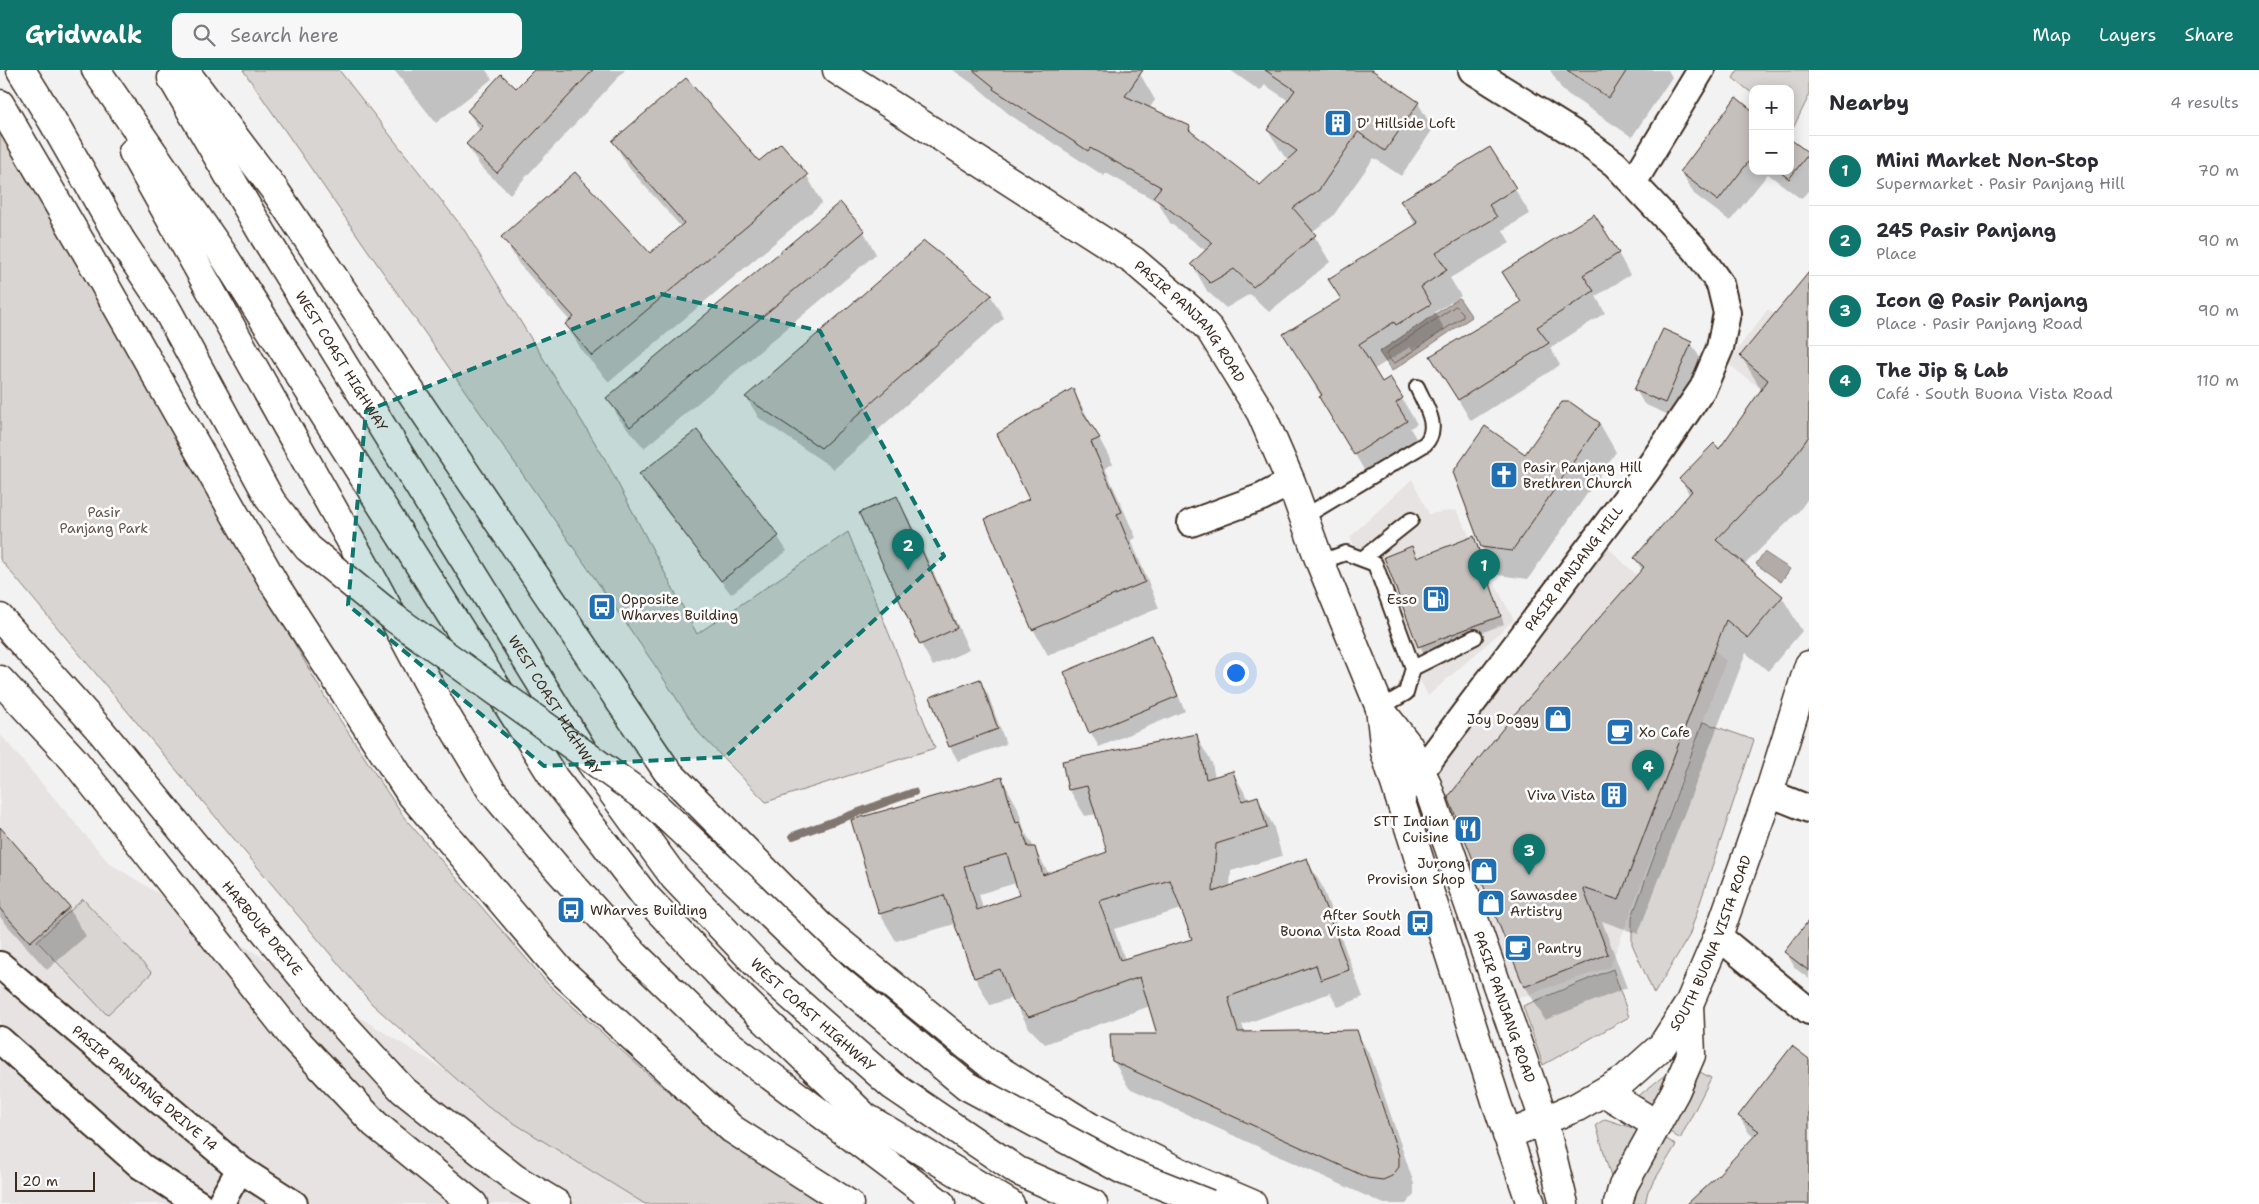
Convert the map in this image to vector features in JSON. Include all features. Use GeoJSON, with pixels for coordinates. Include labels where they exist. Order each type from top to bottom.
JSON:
{"type":"FeatureCollection","features":[{"type":"Feature","properties":{"kind":"main road"},"geometry":{"type":"LineString","coordinates":[[21,70],[120,239],[166,308],[271,501],[308,548],[394,618],[650,801],[834,977],[967,1086],[1122,1170],[1209,1204]]}},
{"type":"Feature","properties":{"kind":"main road"},"geometry":{"type":"LineString","coordinates":[[87,70],[364,564],[441,707],[491,790],[556,867],[634,954],[723,1040],[941,1204]]}},
{"type":"Feature","properties":{"kind":"main road"},"geometry":{"type":"LineString","coordinates":[[96,70],[222,253],[554,778],[632,880],[739,995],[865,1117],[1010,1204]]}},
{"type":"Feature","properties":{"kind":"main road","name":"WEST COAST HIGHWAY"},"geometry":{"type":"LineString","coordinates":[[167,70],[269,244],[586,756],[674,877],[766,974],[893,1086],[1018,1171],[1093,1204]]}},
{"type":"Feature","properties":{"kind":"main road"},"geometry":{"type":"LineString","coordinates":[[184,70],[274,189],[667,771],[819,925],[988,1063],[1090,1127],[1198,1181],[1252,1204]]}},
{"type":"Feature","properties":{"kind":"main road","name":"PASIR PANJANG ROAD"},"geometry":{"type":"LineString","coordinates":[[837,70],[1134,261],[1191,310],[1210,330],[1261,412],[1291,482],[1320,562],[1380,708],[1408,745],[1422,770],[1544,1121],[1564,1204]]}},
{"type":"Feature","properties":{"kind":"main road"},"geometry":{"type":"LineString","coordinates":[[0,104],[88,254],[275,585],[410,794],[559,969],[732,1129],[849,1204]]}},
{"type":"Feature","properties":{"kind":"main road","name":"HARBOUR DRIVE"},"geometry":{"type":"LineString","coordinates":[[0,618],[100,730],[327,1007],[402,1090],[514,1178],[557,1204]]}},
{"type":"Feature","properties":{"kind":"main road","name":"SOUTH BUONA VISTA ROAD"},"geometry":{"type":"LineString","coordinates":[[1507,1134],[1577,1107],[1604,1092],[1624,1080],[1662,1046],[1689,1004],[1718,936],[1769,794],[1809,665]]}},
{"type":"Feature","properties":{"kind":"main road"},"geometry":{"type":"LineString","coordinates":[[0,680],[74,760],[294,1038],[375,1124],[473,1204]]}},
{"type":"Feature","properties":{"kind":"main road","name":"PASIR PANJANG ROAD"},"geometry":{"type":"LineString","coordinates":[[1380,708],[1385,752],[1531,1204]]}},
{"type":"Feature","properties":{"kind":"main road"},"geometry":{"type":"LineString","coordinates":[[1618,1204],[1623,1186],[1675,1092],[1691,1055],[1689,1004]]}},
{"type":"Feature","properties":{"kind":"main road"},"geometry":{"type":"LineString","coordinates":[[1604,1092],[1656,1125]]}},
{"type":"Feature","properties":{"kind":"street","name":"PASIR PANJANG HILL"},"geometry":{"type":"LineString","coordinates":[[1399,797],[1422,770],[1646,472],[1703,388],[1720,348],[1727,313],[1720,284],[1696,250],[1616,164],[1573,133],[1472,70]]}},
{"type":"Feature","properties":{"kind":"street"},"geometry":{"type":"LineString","coordinates":[[1632,180],[1644,165],[1701,70]]}},
{"type":"Feature","properties":{"kind":"street"},"geometry":{"type":"LineString","coordinates":[[1190,523],[1262,497],[1291,482]]}},
{"type":"Feature","properties":{"kind":"street"},"geometry":{"type":"LineString","coordinates":[[1769,794],[1809,810]]}},
{"type":"Feature","properties":{"kind":"street"},"geometry":{"type":"LineString","coordinates":[[1718,936],[1809,1012]]}},
{"type":"Feature","properties":{"kind":"street","name":"PASIR PANJANG DRIVE 14"},"geometry":{"type":"LineString","coordinates":[[0,965],[240,1169],[294,1204]]}},
{"type":"Feature","properties":{"kind":"street"},"geometry":{"type":"LineString","coordinates":[[0,1040],[141,1166],[199,1204]]}},
{"type":"Feature","properties":{"kind":"street"},"geometry":{"type":"LineString","coordinates":[[220,1204],[240,1169]]}},
{"type":"Feature","properties":{"kind":"lane"},"geometry":{"type":"LineString","coordinates":[[1304,518],[1416,449],[1429,439],[1433,428],[1432,421],[1417,387]]}},
{"type":"Feature","properties":{"kind":"lane"},"geometry":{"type":"LineString","coordinates":[[1362,559],[1410,520]]}},
{"type":"Feature","properties":{"kind":"lane"},"geometry":{"type":"LineString","coordinates":[[1320,562],[1346,552],[1375,564],[1413,668],[1406,693],[1380,708]]}},
{"type":"Feature","properties":{"kind":"lane"},"geometry":{"type":"LineString","coordinates":[[1413,668],[1476,637]]}},
{"type":"Feature","properties":{"kind":"highlighted area"},"geometry":{"type":"Polygon","coordinates":[[[661,294],[820,331],[944,556],[725,757],[544,766],[348,605],[366,411],[661,294]]]}},
{"type":"Feature","properties":{"kind":"shaded area"},"geometry":{"type":"Polygon","coordinates":[[[1768,309],[1809,342],[1809,426],[1727,363],[1768,309]]]}},
{"type":"Feature","properties":{"kind":"shaded area"},"geometry":{"type":"Polygon","coordinates":[[[1412,479],[1429,514],[1456,510],[1514,620],[1428,696],[1350,537],[1412,479]]]}},
{"type":"Feature","properties":{"kind":"shaded area"},"geometry":{"type":"Polygon","coordinates":[[[1604,544],[1726,661],[1610,967],[1515,999],[1429,769],[1604,544]]]}},
{"type":"Feature","properties":{"kind":"shaded area"},"geometry":{"type":"Polygon","coordinates":[[[0,734],[109,863],[663,1204],[0,1204],[0,734]]]}},
{"type":"Feature","properties":{"kind":"green space"},"geometry":{"type":"Polygon","coordinates":[[[243,70],[339,70],[463,228],[605,459],[697,634],[848,532],[935,748],[766,802],[699,733],[654,664],[243,70]]]}},
{"type":"Feature","properties":{"kind":"green space"},"geometry":{"type":"Polygon","coordinates":[[[1738,70],[1809,70],[1809,96],[1794,126],[1794,85],[1749,85],[1749,91],[1733,78],[1738,70]]]}},
{"type":"Feature","properties":{"kind":"green space","name":"Pasir Panjang Park"},"geometry":{"type":"Polygon","coordinates":[[[0,130],[325,697],[403,816],[548,984],[651,1077],[728,1141],[824,1204],[645,1204],[488,1107],[372,1004],[0,559],[0,130]]]}},
{"type":"Feature","properties":{"kind":"green space"},"geometry":{"type":"Polygon","coordinates":[[[1703,722],[1754,740],[1689,936],[1654,994],[1632,944],[1632,917],[1703,722]]]}},
{"type":"Feature","properties":{"kind":"green space"},"geometry":{"type":"Polygon","coordinates":[[[83,899],[152,973],[107,1015],[37,941],[83,899]]]}},
{"type":"Feature","properties":{"kind":"green space"},"geometry":{"type":"Polygon","coordinates":[[[1613,969],[1629,1017],[1543,1065],[1523,1006],[1613,969]]]}},
{"type":"Feature","properties":{"kind":"green space"},"geometry":{"type":"Polygon","coordinates":[[[1676,1066],[1651,1111],[1631,1102],[1676,1066]]]}},
{"type":"Feature","properties":{"kind":"green space"},"geometry":{"type":"Polygon","coordinates":[[[1693,1068],[1711,1078],[1680,1139],[1662,1126],[1693,1068]]]}},
{"type":"Feature","properties":{"kind":"green space"},"geometry":{"type":"Polygon","coordinates":[[[1605,1119],[1639,1130],[1613,1184],[1596,1125],[1605,1119]]]}},
{"type":"Feature","properties":{"kind":"green space"},"geometry":{"type":"Polygon","coordinates":[[[1659,1134],[1676,1145],[1648,1191],[1645,1204],[1626,1204],[1659,1134]]]}},
{"type":"Feature","properties":{"kind":"water"},"geometry":{"type":"Polygon","coordinates":[[[1459,298],[1472,317],[1392,371],[1379,352],[1459,298]]]}},
{"type":"Feature","properties":{"kind":"water"},"geometry":{"type":"Polygon","coordinates":[[[1764,552],[1790,569],[1781,582],[1756,564],[1764,552]]]}},
{"type":"Feature","properties":{"kind":"building"},"geometry":{"type":"Polygon","coordinates":[[[534,70],[593,70],[497,173],[466,144],[483,126],[467,111],[501,74],[516,88],[534,70]]]}},
{"type":"Feature","properties":{"kind":"building"},"geometry":{"type":"Polygon","coordinates":[[[973,70],[1143,70],[1125,96],[1190,126],[1189,130],[1260,185],[1297,151],[1267,130],[1295,90],[1265,70],[1372,70],[1419,102],[1385,151],[1358,132],[1319,190],[1293,208],[1316,235],[1253,287],[1234,269],[1210,283],[1191,264],[1213,243],[1153,197],[1161,187],[1090,148],[1088,151],[993,89],[994,87],[973,70]]]}},
{"type":"Feature","properties":{"kind":"building"},"geometry":{"type":"Polygon","coordinates":[[[1567,70],[1627,70],[1609,98],[1567,70]]]}},
{"type":"Feature","properties":{"kind":"building"},"geometry":{"type":"Polygon","coordinates":[[[686,78],[759,161],[781,143],[808,175],[592,356],[565,324],[574,317],[501,237],[575,172],[650,253],[684,223],[612,141],[686,78]]]}},
{"type":"Feature","properties":{"kind":"building"},"geometry":{"type":"Polygon","coordinates":[[[1736,97],[1749,108],[1749,161],[1718,201],[1680,172],[1736,97]]]}},
{"type":"Feature","properties":{"kind":"building"},"geometry":{"type":"Polygon","coordinates":[[[1794,142],[1809,153],[1794,172],[1794,142]]]}},
{"type":"Feature","properties":{"kind":"building"},"geometry":{"type":"Polygon","coordinates":[[[1490,147],[1516,188],[1489,205],[1497,217],[1436,253],[1447,270],[1421,287],[1431,304],[1396,325],[1394,322],[1359,344],[1382,382],[1390,377],[1403,398],[1396,403],[1407,421],[1354,455],[1319,397],[1322,395],[1283,334],[1341,299],[1328,279],[1418,223],[1400,201],[1490,147]]]}},
{"type":"Feature","properties":{"kind":"building"},"geometry":{"type":"Polygon","coordinates":[[[1784,175],[1792,175],[1789,179],[1784,175]]]}},
{"type":"Feature","properties":{"kind":"building"},"geometry":{"type":"Polygon","coordinates":[[[840,202],[865,231],[630,427],[606,398],[840,202]]]}},
{"type":"Feature","properties":{"kind":"building"},"geometry":{"type":"Polygon","coordinates":[[[1594,214],[1619,253],[1583,275],[1594,291],[1537,327],[1549,343],[1458,400],[1430,356],[1521,302],[1502,272],[1594,214]]]}},
{"type":"Feature","properties":{"kind":"building"},"geometry":{"type":"Polygon","coordinates":[[[924,241],[992,295],[821,448],[745,397],[924,241]]]}},
{"type":"Feature","properties":{"kind":"building"},"geometry":{"type":"Polygon","coordinates":[[[1809,272],[1809,436],[1780,477],[1757,497],[1716,540],[1783,596],[1748,638],[1726,620],[1619,900],[1583,888],[1608,954],[1524,987],[1448,797],[1513,716],[1644,567],[1634,558],[1692,491],[1679,479],[1714,443],[1719,449],[1768,380],[1740,356],[1809,272]]]}},
{"type":"Feature","properties":{"kind":"building"},"geometry":{"type":"Polygon","coordinates":[[[1663,329],[1692,342],[1665,403],[1634,390],[1663,329]]]}},
{"type":"Feature","properties":{"kind":"building"},"geometry":{"type":"Polygon","coordinates":[[[1073,388],[1082,411],[1100,438],[1091,442],[1122,512],[1117,514],[1145,582],[1032,630],[985,519],[1029,499],[997,434],[1073,388]]]}},
{"type":"Feature","properties":{"kind":"building","name":"Pasir Panjang Hill Brethren Church"},"geometry":{"type":"Polygon","coordinates":[[[1562,402],[1570,402],[1600,423],[1512,551],[1481,547],[1453,472],[1485,426],[1525,454],[1562,402]]]}},
{"type":"Feature","properties":{"kind":"building"},"geometry":{"type":"Polygon","coordinates":[[[697,430],[779,536],[721,581],[639,474],[697,430]]]}},
{"type":"Feature","properties":{"kind":"building"},"geometry":{"type":"Polygon","coordinates":[[[897,496],[957,628],[920,645],[859,513],[897,496]]]}},
{"type":"Feature","properties":{"kind":"building","name":"Esso"},"geometry":{"type":"Polygon","coordinates":[[[1474,536],[1501,616],[1418,647],[1384,557],[1412,546],[1417,558],[1474,536]]]}},
{"type":"Feature","properties":{"kind":"building"},"geometry":{"type":"Polygon","coordinates":[[[1152,635],[1178,696],[1089,733],[1064,672],[1152,635]]]}},
{"type":"Feature","properties":{"kind":"building"},"geometry":{"type":"Polygon","coordinates":[[[980,679],[998,729],[949,747],[930,697],[980,679]]]}},
{"type":"Feature","properties":{"kind":"building"},"geometry":{"type":"Polygon","coordinates":[[[1197,734],[1206,779],[1233,771],[1242,801],[1258,796],[1267,828],[1216,844],[1213,892],[1307,858],[1349,970],[1321,980],[1316,965],[1228,997],[1238,1032],[1357,1030],[1399,1156],[1399,1167],[1392,1176],[1383,1180],[1368,1178],[1112,1061],[1110,1034],[1157,1034],[1140,977],[1029,1017],[1012,1001],[1000,969],[974,978],[944,895],[879,914],[851,820],[1002,777],[1016,823],[1020,822],[1028,847],[1035,847],[1043,875],[1107,852],[1087,786],[1068,790],[1062,761],[1197,734]],[[1007,854],[964,866],[977,910],[1019,895],[1007,854]],[[1170,880],[1099,901],[1120,960],[1192,939],[1170,880]]]}},
{"type":"Feature","properties":{"kind":"building"},"geometry":{"type":"Polygon","coordinates":[[[0,827],[70,907],[30,942],[0,909],[0,827]]]}},
{"type":"Feature","properties":{"kind":"building"},"geometry":{"type":"Polygon","coordinates":[[[1809,920],[1809,971],[1784,952],[1809,920]]]}},
{"type":"Feature","properties":{"kind":"building"},"geometry":{"type":"Polygon","coordinates":[[[1792,1046],[1809,1059],[1809,1204],[1687,1204],[1718,1175],[1759,1131],[1738,1116],[1792,1046]]]}},
{"type":"Feature","properties":{"kind":"waterway"},"geometry":{"type":"LineString","coordinates":[[793,836],[914,792]]}},
{"type":"Feature","properties":{"kind":"place","name":"D' Hillside Loft"},"geometry":{"type":"Point","coordinates":[1338,123]}},
{"type":"Feature","properties":{"kind":"place","name":"Pasir Panjang Hill Brethren Church"},"geometry":{"type":"Point","coordinates":[1504,475]}},
{"type":"Feature","properties":{"kind":"place","name":"245 Pasir Panjang"},"geometry":{"type":"Point","coordinates":[908,570]}},
{"type":"Feature","properties":{"kind":"place","name":"Mini Market Non-Stop"},"geometry":{"type":"Point","coordinates":[1484,590]}},
{"type":"Feature","properties":{"kind":"place","name":"Esso"},"geometry":{"type":"Point","coordinates":[1436,599]}},
{"type":"Feature","properties":{"kind":"place","name":"Opposite Wharves Building"},"geometry":{"type":"Point","coordinates":[602,607]}},
{"type":"Feature","properties":{"kind":"place","name":"Joy Doggy"},"geometry":{"type":"Point","coordinates":[1558,719]}},
{"type":"Feature","properties":{"kind":"place","name":"Xo Cafe"},"geometry":{"type":"Point","coordinates":[1620,732]}},
{"type":"Feature","properties":{"kind":"place","name":"The Jip & Lab"},"geometry":{"type":"Point","coordinates":[1648,791]}},
{"type":"Feature","properties":{"kind":"place","name":"Viva Vista"},"geometry":{"type":"Point","coordinates":[1614,795]}},
{"type":"Feature","properties":{"kind":"place","name":"STT Indian Cuisine"},"geometry":{"type":"Point","coordinates":[1468,829]}},
{"type":"Feature","properties":{"kind":"place","name":"Jurong Provision Shop"},"geometry":{"type":"Point","coordinates":[1484,871]}},
{"type":"Feature","properties":{"kind":"place","name":"Icon @ Pasir Panjang"},"geometry":{"type":"Point","coordinates":[1529,875]}},
{"type":"Feature","properties":{"kind":"place","name":"Sawasdee Artistry"},"geometry":{"type":"Point","coordinates":[1491,903]}},
{"type":"Feature","properties":{"kind":"place","name":"Wharves Building"},"geometry":{"type":"Point","coordinates":[571,910]}},
{"type":"Feature","properties":{"kind":"place","name":"After South Buona Vista Road"},"geometry":{"type":"Point","coordinates":[1420,923]}},
{"type":"Feature","properties":{"kind":"place","name":"Pantry"},"geometry":{"type":"Point","coordinates":[1518,948]}}]}
